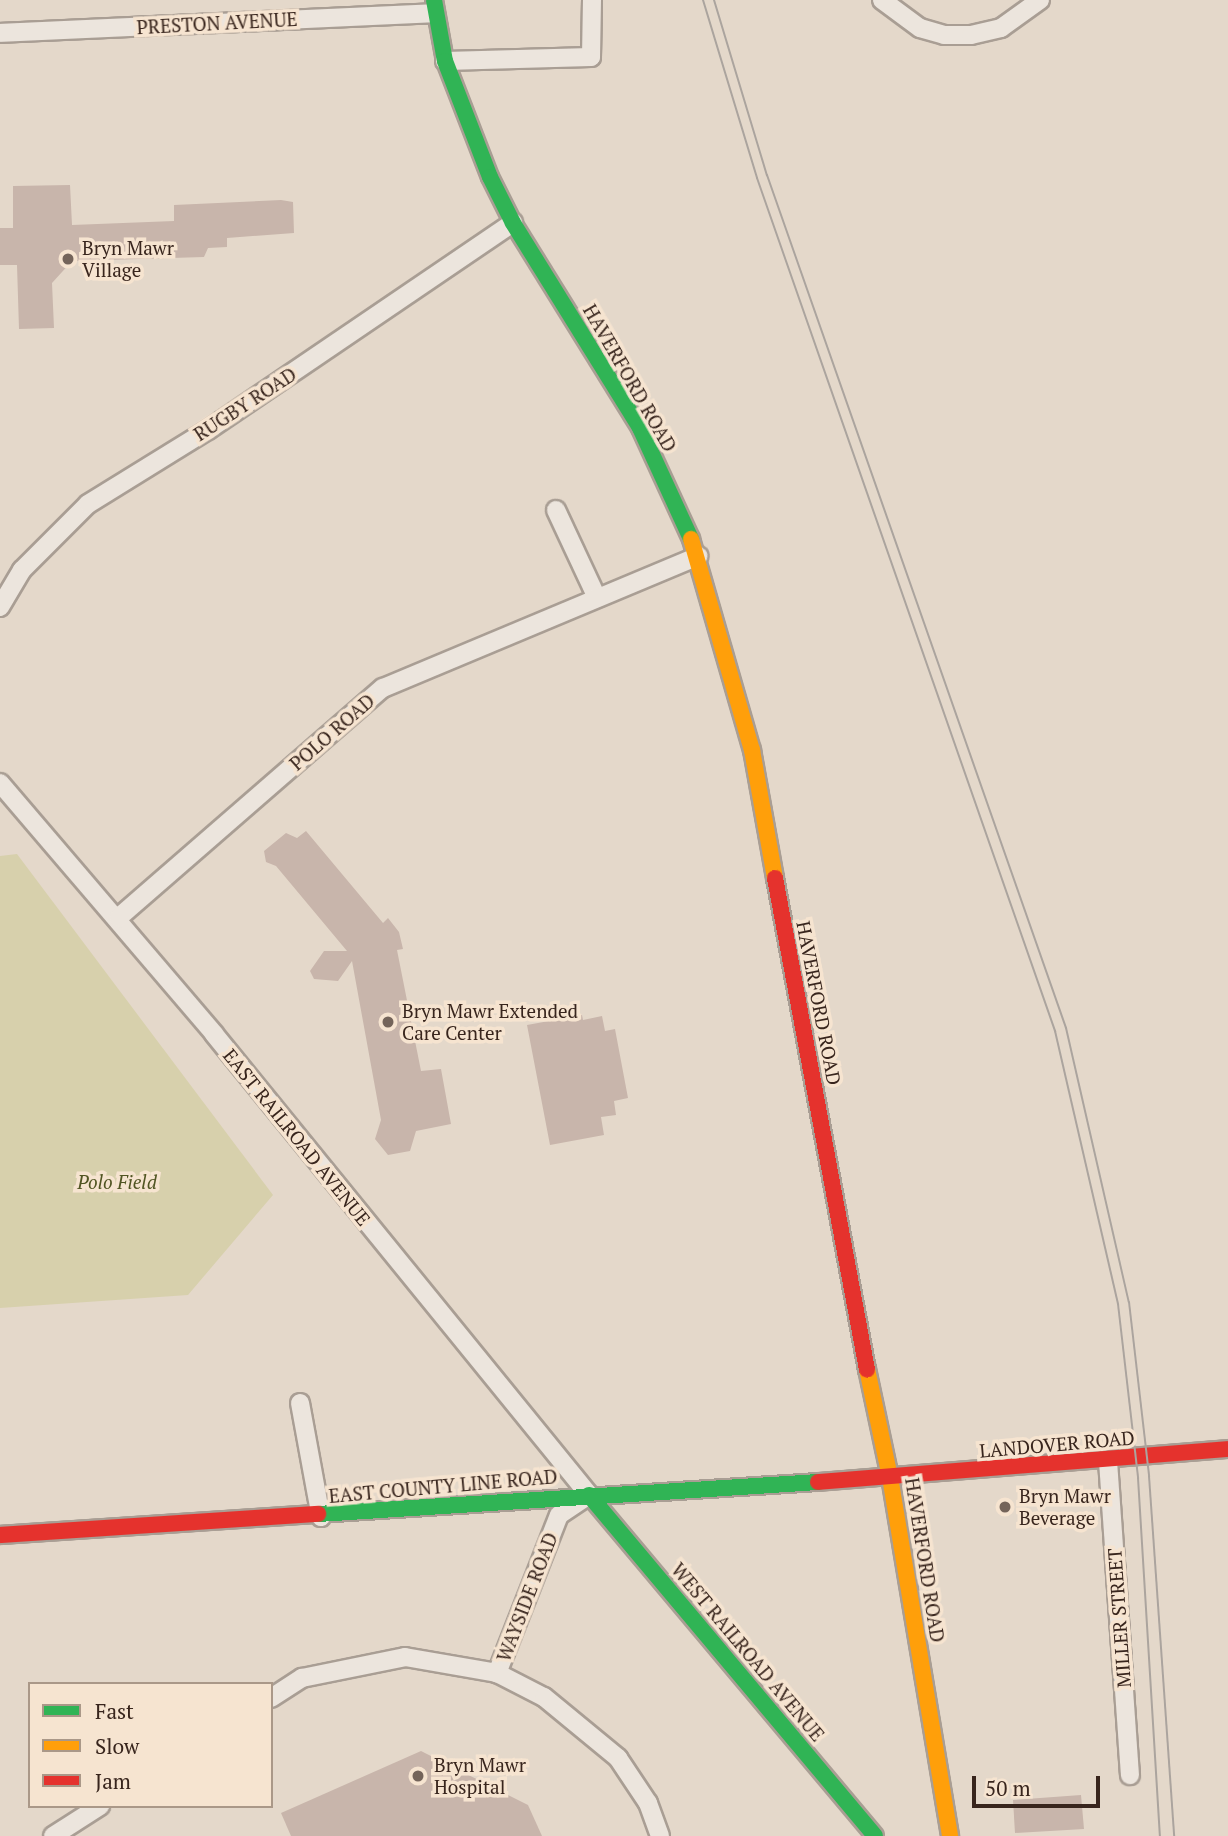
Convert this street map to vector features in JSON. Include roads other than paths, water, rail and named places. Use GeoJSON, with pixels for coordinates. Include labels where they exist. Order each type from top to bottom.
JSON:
{"type":"FeatureCollection","features":[{"type":"Feature","properties":{"kind":"main road","name":"HAVERFORD ROAD"},"geometry":{"type":"LineString","coordinates":[[434,7],[445,61],[476,146],[513,223],[640,428],[699,555],[752,750],[848,1282],[890,1476],[950,1836]]}},
{"type":"Feature","properties":{"kind":"main road","name":"LANDOVER ROAD"},"geometry":{"type":"LineString","coordinates":[[890,1476],[1108,1461],[1228,1449]]}},
{"type":"Feature","properties":{"kind":"main road","name":"EAST COUNTY LINE ROAD"},"geometry":{"type":"LineString","coordinates":[[0,1535],[321,1517],[589,1495],[890,1476]]}},
{"type":"Feature","properties":{"kind":"main road","name":"WEST RAILROAD AVENUE"},"geometry":{"type":"LineString","coordinates":[[589,1495],[875,1836]]}},
{"type":"Feature","properties":{"kind":"street"},"geometry":{"type":"LineString","coordinates":[[445,61],[591,57],[592,0]]}},
{"type":"Feature","properties":{"kind":"street"},"geometry":{"type":"LineString","coordinates":[[882,0],[920,28],[944,35],[971,35],[1001,28],[1040,0]]}},
{"type":"Feature","properties":{"kind":"street","name":"PRESTON AVENUE"},"geometry":{"type":"LineString","coordinates":[[0,33],[434,7]]}},
{"type":"Feature","properties":{"kind":"street","name":"RUGBY ROAD"},"geometry":{"type":"LineString","coordinates":[[0,607],[22,570],[88,504],[208,429],[513,223]]}},
{"type":"Feature","properties":{"kind":"street"},"geometry":{"type":"LineString","coordinates":[[556,510],[597,598]]}},
{"type":"Feature","properties":{"kind":"street","name":"POLO ROAD"},"geometry":{"type":"LineString","coordinates":[[118,918],[383,688],[699,555]]}},
{"type":"Feature","properties":{"kind":"street","name":"EAST RAILROAD AVENUE"},"geometry":{"type":"LineString","coordinates":[[0,783],[118,918],[589,1495]]}},
{"type":"Feature","properties":{"kind":"street"},"geometry":{"type":"LineString","coordinates":[[300,1403],[321,1517]]}},
{"type":"Feature","properties":{"kind":"street","name":"MILLER STREET"},"geometry":{"type":"LineString","coordinates":[[1108,1461],[1130,1775]]}},
{"type":"Feature","properties":{"kind":"street","name":"WAYSIDE ROAD"},"geometry":{"type":"LineString","coordinates":[[497,1673],[559,1515],[589,1495]]}},
{"type":"Feature","properties":{"kind":"street"},"geometry":{"type":"LineString","coordinates":[[273,1697],[302,1678],[405,1657],[497,1673],[544,1697],[618,1758],[648,1803],[660,1836]]}},
{"type":"Feature","properties":{"kind":"street"},"geometry":{"type":"LineString","coordinates":[[53,1836],[97,1808]]}},
{"type":"Feature","properties":{"kind":"tram line"},"geometry":{"type":"LineString","coordinates":[[703,0],[757,178],[1055,1031],[1118,1304],[1138,1478],[1160,1836]]}},
{"type":"Feature","properties":{"kind":"tram line"},"geometry":{"type":"LineString","coordinates":[[714,0],[767,175],[1066,1028],[1129,1302],[1149,1476],[1174,1836]]}},
{"type":"Feature","properties":{"kind":"place","name":"Bryn Mawr Village"},"geometry":{"type":"Point","coordinates":[68,259]}},
{"type":"Feature","properties":{"kind":"place","name":"Bryn Mawr Extended Care Center"},"geometry":{"type":"Point","coordinates":[388,1022]}},
{"type":"Feature","properties":{"kind":"place","name":"Bryn Mawr Beverage"},"geometry":{"type":"Point","coordinates":[1005,1507]}},
{"type":"Feature","properties":{"kind":"place","name":"Bryn Mawr Hospital"},"geometry":{"type":"Point","coordinates":[418,1776]}},
{"type":"Feature","properties":{"kind":"park label","name":"Polo Field"},"geometry":{"type":"Point","coordinates":[117,1182]}}]}
